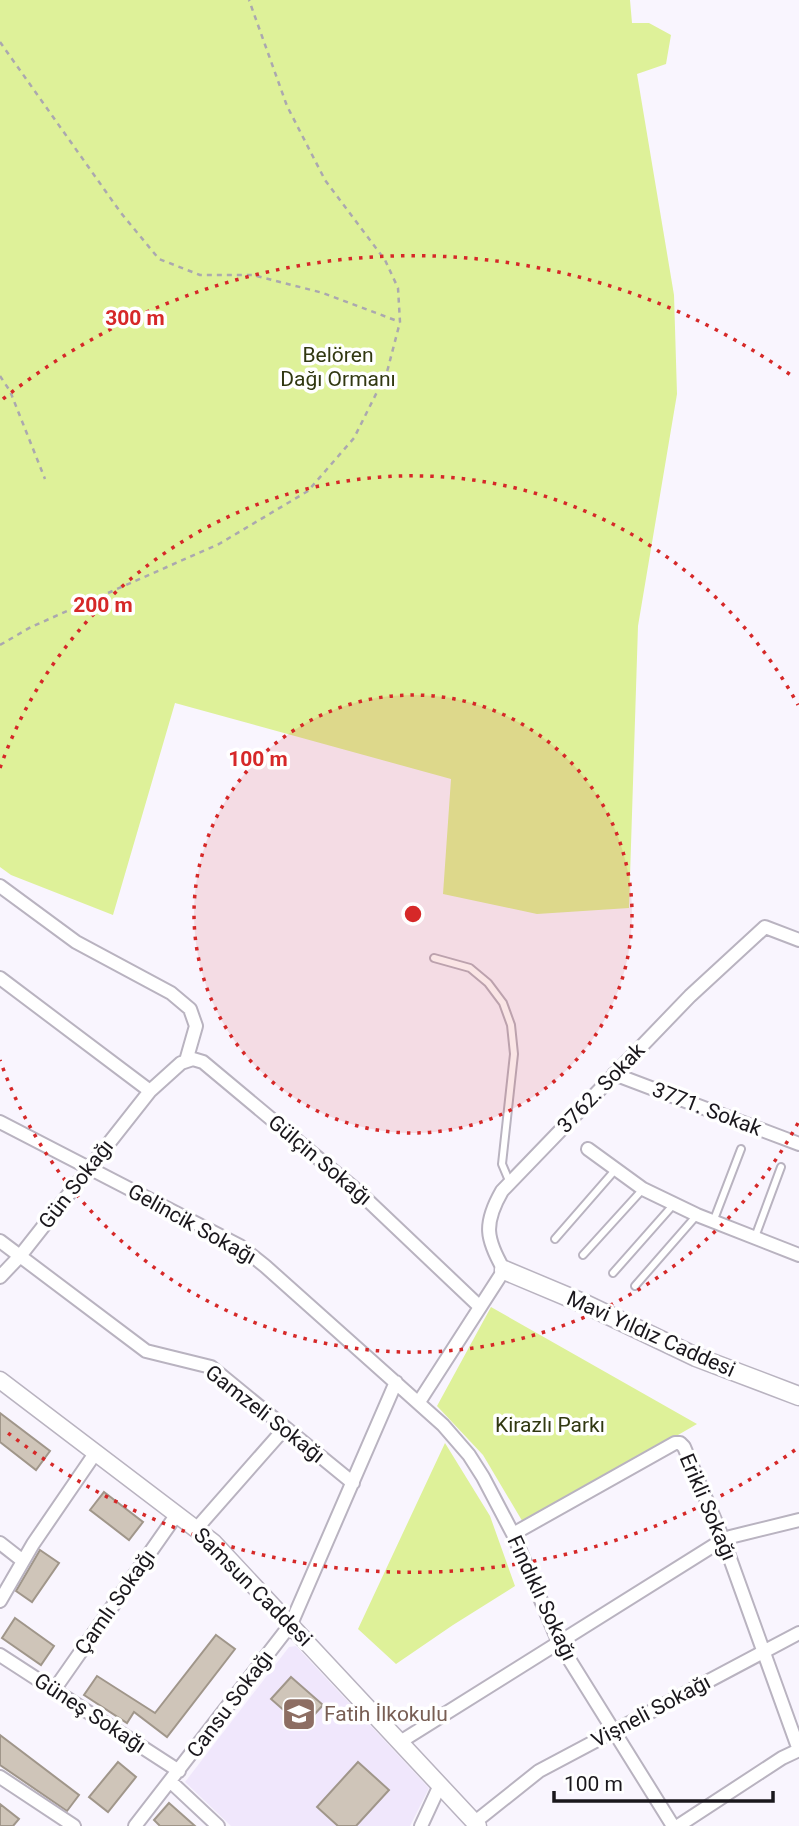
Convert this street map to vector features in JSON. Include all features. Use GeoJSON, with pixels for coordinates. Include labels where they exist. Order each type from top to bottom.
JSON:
{"type":"FeatureCollection","features":[{"type":"Feature","properties":{"kind":"main road","name":"Mavi Yıldız Caddesi"},"geometry":{"type":"LineString","coordinates":[[504,1270],[585,1304],[696,1357],[799,1396]]}},
{"type":"Feature","properties":{"kind":"street"},"geometry":{"type":"LineString","coordinates":[[0,886],[76,942],[171,993],[190,1009],[196,1026],[186,1060],[150,1091],[0,978]]}},
{"type":"Feature","properties":{"kind":"street","name":"3762. Sokak"},"geometry":{"type":"LineString","coordinates":[[504,1270],[492,1249],[488,1229],[491,1210],[502,1191],[690,996],[765,927],[799,940]]}},
{"type":"Feature","properties":{"kind":"street","name":"Gülçin Sokağı"},"geometry":{"type":"LineString","coordinates":[[186,1060],[203,1062],[361,1194],[480,1307]]}},
{"type":"Feature","properties":{"kind":"street","name":"3771. Sokak"},"geometry":{"type":"LineString","coordinates":[[614,1074],[799,1144]]}},
{"type":"Feature","properties":{"kind":"street","name":"Gün Sokağı"},"geometry":{"type":"LineString","coordinates":[[0,1277],[20,1256],[150,1091]]}},
{"type":"Feature","properties":{"kind":"street","name":"Gelincik Sokağı"},"geometry":{"type":"LineString","coordinates":[[0,1122],[240,1246],[396,1382]]}},
{"type":"Feature","properties":{"kind":"street"},"geometry":{"type":"LineString","coordinates":[[588,1149],[643,1189],[713,1222],[799,1255]]}},
{"type":"Feature","properties":{"kind":"street","name":"Gamzeli Sokağı"},"geometry":{"type":"LineString","coordinates":[[0,1241],[146,1351],[211,1367],[352,1483]]}},
{"type":"Feature","properties":{"kind":"street"},"geometry":{"type":"LineString","coordinates":[[419,1402],[504,1270]]}},
{"type":"Feature","properties":{"kind":"street","name":"Samsun Caddesi"},"geometry":{"type":"LineString","coordinates":[[0,1380],[197,1528],[227,1555],[476,1824]]}},
{"type":"Feature","properties":{"kind":"street","name":"Fındıklı Sokağı"},"geometry":{"type":"LineString","coordinates":[[396,1382],[443,1425],[469,1455],[513,1534],[559,1643],[675,1826]]}},
{"type":"Feature","properties":{"kind":"street","name":"Cansu Sokağı"},"geometry":{"type":"LineString","coordinates":[[135,1826],[291,1624],[396,1382]]}},
{"type":"Feature","properties":{"kind":"street"},"geometry":{"type":"LineString","coordinates":[[197,1528],[285,1428]]}},
{"type":"Feature","properties":{"kind":"street","name":"Erikli Sokağı"},"geometry":{"type":"LineString","coordinates":[[513,1534],[675,1443],[680,1443],[723,1539],[799,1750]]}},
{"type":"Feature","properties":{"kind":"street"},"geometry":{"type":"LineString","coordinates":[[0,1601],[23,1561],[96,1452]]}},
{"type":"Feature","properties":{"kind":"street","name":"Çamlı Sokağı"},"geometry":{"type":"LineString","coordinates":[[54,1690],[177,1514]]}},
{"type":"Feature","properties":{"kind":"street"},"geometry":{"type":"LineString","coordinates":[[400,1742],[723,1539],[799,1520]]}},
{"type":"Feature","properties":{"kind":"street"},"geometry":{"type":"LineString","coordinates":[[0,1543],[23,1561]]}},
{"type":"Feature","properties":{"kind":"street","name":"Vişneli Sokağı"},"geometry":{"type":"LineString","coordinates":[[476,1824],[539,1771],[799,1633]]}},
{"type":"Feature","properties":{"kind":"street","name":"Güneş Sokağı"},"geometry":{"type":"LineString","coordinates":[[0,1655],[179,1771]]}},
{"type":"Feature","properties":{"kind":"street"},"geometry":{"type":"LineString","coordinates":[[675,1826],[799,1750]]}},
{"type":"Feature","properties":{"kind":"street"},"geometry":{"type":"LineString","coordinates":[[0,1777],[74,1826]]}},
{"type":"Feature","properties":{"kind":"street"},"geometry":{"type":"LineString","coordinates":[[171,1782],[218,1826]]}},
{"type":"Feature","properties":{"kind":"street"},"geometry":{"type":"LineString","coordinates":[[421,1826],[440,1785]]}},
{"type":"Feature","properties":{"kind":"lane"},"geometry":{"type":"LineString","coordinates":[[434,958],[470,968],[488,983],[503,1003],[511,1025],[514,1054],[502,1164],[510,1183]]}},
{"type":"Feature","properties":{"kind":"lane"},"geometry":{"type":"LineString","coordinates":[[713,1222],[741,1149]]}},
{"type":"Feature","properties":{"kind":"lane"},"geometry":{"type":"LineString","coordinates":[[755,1238],[781,1167]]}},
{"type":"Feature","properties":{"kind":"lane"},"geometry":{"type":"LineString","coordinates":[[555,1239],[616,1169]]}},
{"type":"Feature","properties":{"kind":"lane"},"geometry":{"type":"LineString","coordinates":[[583,1255],[643,1189]]}},
{"type":"Feature","properties":{"kind":"lane"},"geometry":{"type":"LineString","coordinates":[[613,1273],[674,1204]]}},
{"type":"Feature","properties":{"kind":"lane"},"geometry":{"type":"LineString","coordinates":[[635,1286],[697,1215]]}},
{"type":"Feature","properties":{"kind":"path"},"geometry":{"type":"LineString","coordinates":[[0,645],[31,626],[219,544],[308,491],[354,438],[387,372],[400,322],[398,288],[385,260],[326,180],[287,106],[248,0]]}},
{"type":"Feature","properties":{"kind":"path"},"geometry":{"type":"LineString","coordinates":[[0,42],[121,213],[159,259],[200,275],[253,275],[323,293],[400,322]]}},
{"type":"Feature","properties":{"kind":"path"},"geometry":{"type":"LineString","coordinates":[[0,376],[10,391],[45,479]]}},
{"type":"Feature","properties":{"kind":"shaded area","name":"Fatih İlkokulu"},"geometry":{"type":"Polygon","coordinates":[[[296,1646],[429,1788],[410,1826],[231,1826],[185,1782],[289,1647],[296,1646]]]}},
{"type":"Feature","properties":{"kind":"green space","name":"Belören Dağı Ormanı"},"geometry":{"type":"Polygon","coordinates":[[[0,0],[630,0],[632,23],[649,23],[671,35],[666,64],[637,74],[674,295],[677,394],[638,626],[629,908],[537,914],[443,894],[451,779],[175,703],[113,915],[11,875],[0,867],[0,0]]]}},
{"type":"Feature","properties":{"kind":"green space","name":"Kirazlı Parkı"},"geometry":{"type":"Polygon","coordinates":[[[491,1307],[697,1424],[524,1524],[483,1455],[437,1406],[491,1307]]]}},
{"type":"Feature","properties":{"kind":"green space","name":"Kirazlı Parkı"},"geometry":{"type":"Polygon","coordinates":[[[445,1443],[490,1516],[515,1586],[396,1664],[358,1629],[445,1443]]]}},
{"type":"Feature","properties":{"kind":"building"},"geometry":{"type":"Polygon","coordinates":[[[0,1413],[50,1451],[36,1470],[0,1442],[0,1413]]]}},
{"type":"Feature","properties":{"kind":"building"},"geometry":{"type":"Polygon","coordinates":[[[104,1492],[143,1522],[129,1540],[90,1510],[104,1492]]]}},
{"type":"Feature","properties":{"kind":"building"},"geometry":{"type":"Polygon","coordinates":[[[40,1550],[59,1563],[32,1602],[16,1591],[40,1550]]]}},
{"type":"Feature","properties":{"kind":"building"},"geometry":{"type":"Polygon","coordinates":[[[15,1618],[54,1646],[41,1665],[2,1638],[15,1618]]]}},
{"type":"Feature","properties":{"kind":"building"},"geometry":{"type":"Polygon","coordinates":[[[216,1635],[235,1649],[167,1737],[134,1712],[127,1723],[84,1695],[97,1676],[155,1713],[216,1635]]]}},
{"type":"Feature","properties":{"kind":"building"},"geometry":{"type":"Polygon","coordinates":[[[291,1677],[323,1705],[303,1727],[271,1699],[291,1677]]]}},
{"type":"Feature","properties":{"kind":"building"},"geometry":{"type":"Polygon","coordinates":[[[0,1735],[79,1795],[67,1811],[0,1765],[0,1735]]]}},
{"type":"Feature","properties":{"kind":"building"},"geometry":{"type":"Polygon","coordinates":[[[118,1762],[136,1777],[108,1812],[89,1797],[118,1762]]]}},
{"type":"Feature","properties":{"kind":"building"},"geometry":{"type":"Polygon","coordinates":[[[358,1762],[389,1790],[356,1826],[338,1826],[317,1807],[358,1762]]]}},
{"type":"Feature","properties":{"kind":"building"},"geometry":{"type":"Polygon","coordinates":[[[169,1803],[195,1826],[160,1826],[154,1820],[169,1803]]]}},
{"type":"Feature","properties":{"kind":"building"},"geometry":{"type":"Polygon","coordinates":[[[0,1804],[19,1819],[13,1826],[0,1826],[0,1804]]]}},
{"type":"Feature","properties":{"kind":"place","name":"Fatih İlkokulu"},"geometry":{"type":"Point","coordinates":[299,1714]}}]}
